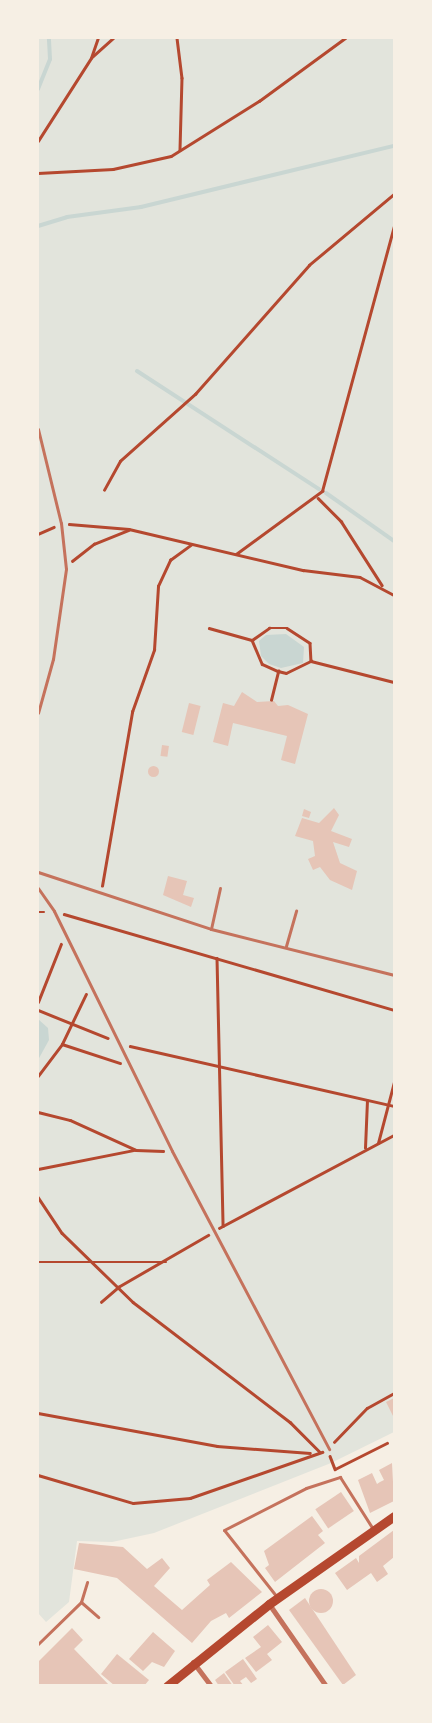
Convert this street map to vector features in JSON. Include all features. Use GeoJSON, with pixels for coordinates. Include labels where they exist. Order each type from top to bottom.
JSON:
{"type":"FeatureCollection","features":[{"type":"Feature","properties":{"kind":"main road"},"geometry":{"type":"LineString","coordinates":[[167,1686],[193,1662],[277,1597],[394,1516]]}},
{"type":"Feature","properties":{"kind":"street"},"geometry":{"type":"LineString","coordinates":[[269,1604],[326,1686]]}},
{"type":"Feature","properties":{"kind":"street"},"geometry":{"type":"LineString","coordinates":[[193,1662],[211,1686]]}},
{"type":"Feature","properties":{"kind":"lane"},"geometry":{"type":"LineString","coordinates":[[38,429],[62,524],[66,569],[53,659],[38,713]]}},
{"type":"Feature","properties":{"kind":"lane"},"geometry":{"type":"LineString","coordinates":[[38,872],[211,929],[286,946],[394,975]]}},
{"type":"Feature","properties":{"kind":"lane"},"geometry":{"type":"LineString","coordinates":[[38,888],[54,912],[64,936],[172,1151],[329,1449]]}},
{"type":"Feature","properties":{"kind":"lane"},"geometry":{"type":"LineString","coordinates":[[211,929],[220,888]]}},
{"type":"Feature","properties":{"kind":"lane"},"geometry":{"type":"LineString","coordinates":[[286,946],[296,910]]}},
{"type":"Feature","properties":{"kind":"lane"},"geometry":{"type":"LineString","coordinates":[[277,1597],[224,1530],[306,1488],[340,1477],[374,1529]]}},
{"type":"Feature","properties":{"kind":"lane"},"geometry":{"type":"LineString","coordinates":[[38,1644],[81,1602],[87,1582]]}},
{"type":"Feature","properties":{"kind":"lane"},"geometry":{"type":"LineString","coordinates":[[81,1602],[98,1617]]}},
{"type":"Feature","properties":{"kind":"path"},"geometry":{"type":"LineString","coordinates":[[38,140],[91,58],[98,38]]}},
{"type":"Feature","properties":{"kind":"path"},"geometry":{"type":"LineString","coordinates":[[91,58],[113,38]]}},
{"type":"Feature","properties":{"kind":"path"},"geometry":{"type":"LineString","coordinates":[[177,38],[182,78],[180,150]]}},
{"type":"Feature","properties":{"kind":"path"},"geometry":{"type":"LineString","coordinates":[[38,173],[113,169],[171,156],[259,101],[345,38]]}},
{"type":"Feature","properties":{"kind":"path"},"geometry":{"type":"LineString","coordinates":[[104,490],[120,461],[195,394],[309,266],[394,194]]}},
{"type":"Feature","properties":{"kind":"path"},"geometry":{"type":"LineString","coordinates":[[236,554],[318,498],[394,226]]}},
{"type":"Feature","properties":{"kind":"path"},"geometry":{"type":"LineString","coordinates":[[318,498],[341,521],[383,586],[394,595]]}},
{"type":"Feature","properties":{"kind":"path"},"geometry":{"type":"LineString","coordinates":[[38,534],[62,524],[129,530],[303,570],[360,577],[383,586]]}},
{"type":"Feature","properties":{"kind":"path"},"geometry":{"type":"LineString","coordinates":[[66,569],[78,554],[129,530]]}},
{"type":"Feature","properties":{"kind":"path"},"geometry":{"type":"LineString","coordinates":[[100,892],[132,712],[154,650],[158,586],[170,560],[191,545]]}},
{"type":"Feature","properties":{"kind":"path"},"geometry":{"type":"LineString","coordinates":[[210,628],[252,640]]}},
{"type":"Feature","properties":{"kind":"path"},"geometry":{"type":"LineString","coordinates":[[252,640],[269,628],[287,628],[310,643],[311,661]]}},
{"type":"Feature","properties":{"kind":"path"},"geometry":{"type":"LineString","coordinates":[[252,640],[262,664],[278,671],[286,673],[311,661],[394,682]]}},
{"type":"Feature","properties":{"kind":"path"},"geometry":{"type":"LineString","coordinates":[[271,700],[278,671]]}},
{"type":"Feature","properties":{"kind":"path"},"geometry":{"type":"LineString","coordinates":[[38,912],[54,912],[394,1010]]}},
{"type":"Feature","properties":{"kind":"path"},"geometry":{"type":"LineString","coordinates":[[38,1002],[64,936]]}},
{"type":"Feature","properties":{"kind":"path"},"geometry":{"type":"LineString","coordinates":[[217,958],[224,1226]]}},
{"type":"Feature","properties":{"kind":"path"},"geometry":{"type":"LineString","coordinates":[[38,1076],[62,1044],[70,1021],[90,988]]}},
{"type":"Feature","properties":{"kind":"path"},"geometry":{"type":"LineString","coordinates":[[38,1010],[70,1021],[118,1043],[394,1106]]}},
{"type":"Feature","properties":{"kind":"path"},"geometry":{"type":"LineString","coordinates":[[62,1044],[130,1066]]}},
{"type":"Feature","properties":{"kind":"path"},"geometry":{"type":"LineString","coordinates":[[378,1143],[394,1082]]}},
{"type":"Feature","properties":{"kind":"path"},"geometry":{"type":"LineString","coordinates":[[365,1148],[367,1101]]}},
{"type":"Feature","properties":{"kind":"path"},"geometry":{"type":"LineString","coordinates":[[38,1112],[70,1120],[136,1150]]}},
{"type":"Feature","properties":{"kind":"path"},"geometry":{"type":"LineString","coordinates":[[101,1302],[118,1287],[168,1262],[214,1231],[365,1148],[394,1135]]}},
{"type":"Feature","properties":{"kind":"path"},"geometry":{"type":"LineString","coordinates":[[38,1169],[136,1150],[172,1151]]}},
{"type":"Feature","properties":{"kind":"path"},"geometry":{"type":"LineString","coordinates":[[38,1197],[62,1233],[118,1287],[218,1371],[290,1422],[320,1452]]}},
{"type":"Feature","properties":{"kind":"path"},"geometry":{"type":"LineString","coordinates":[[38,1262],[168,1262]]}},
{"type":"Feature","properties":{"kind":"path"},"geometry":{"type":"LineString","coordinates":[[38,1475],[133,1503],[190,1498],[329,1449],[367,1408],[394,1394]]}},
{"type":"Feature","properties":{"kind":"path"},"geometry":{"type":"LineString","coordinates":[[38,1413],[217,1446],[312,1454]]}},
{"type":"Feature","properties":{"kind":"path"},"geometry":{"type":"LineString","coordinates":[[335,1469],[387,1443]]}},
{"type":"Feature","properties":{"kind":"path"},"geometry":{"type":"LineString","coordinates":[[329,1449],[335,1469],[340,1477]]}},
{"type":"Feature","properties":{"kind":"shaded area"},"geometry":{"type":"Polygon","coordinates":[[[38,38],[394,38],[394,1432],[331,1463],[154,1533],[112,1542],[77,1541],[69,1602],[46,1622],[38,1613],[38,38]]]}},
{"type":"Feature","properties":{"kind":"shaded area"},"geometry":{"type":"Polygon","coordinates":[[[286,634],[304,647],[303,663],[281,668],[269,664],[261,656],[259,641],[266,635],[286,634]]]}},
{"type":"Feature","properties":{"kind":"shaded area"},"geometry":{"type":"Polygon","coordinates":[[[38,1019],[48,1028],[49,1040],[38,1060],[38,1019]]]}},
{"type":"Feature","properties":{"kind":"building"},"geometry":{"type":"Polygon","coordinates":[[[242,692],[257,702],[274,701],[278,706],[288,705],[308,714],[295,764],[281,760],[287,736],[233,723],[228,746],[213,742],[223,703],[234,706],[242,692]]]}},
{"type":"Feature","properties":{"kind":"building"},"geometry":{"type":"Polygon","coordinates":[[[189,703],[201,706],[193,735],[182,732],[189,703]]]}},
{"type":"Feature","properties":{"kind":"building"},"geometry":{"type":"Polygon","coordinates":[[[162,745],[169,746],[167,757],[160,756],[162,745]]]}},
{"type":"Feature","properties":{"kind":"building"},"geometry":{"type":"Polygon","coordinates":[[[153,765],[159,771],[153,777],[147,771],[153,765]]]}},
{"type":"Feature","properties":{"kind":"building"},"geometry":{"type":"Polygon","coordinates":[[[334,808],[339,815],[331,831],[352,839],[349,847],[333,842],[340,863],[357,871],[352,890],[330,880],[320,867],[313,870],[308,859],[315,856],[313,841],[295,836],[302,818],[319,823],[334,808]]]}},
{"type":"Feature","properties":{"kind":"building"},"geometry":{"type":"Polygon","coordinates":[[[304,809],[311,812],[309,818],[302,816],[304,809]]]}},
{"type":"Feature","properties":{"kind":"building"},"geometry":{"type":"Polygon","coordinates":[[[168,876],[187,881],[183,895],[194,898],[191,907],[163,895],[168,876]]]}},
{"type":"Feature","properties":{"kind":"building"},"geometry":{"type":"Polygon","coordinates":[[[394,1398],[394,1418],[386,1402],[394,1398]]]}},
{"type":"Feature","properties":{"kind":"building"},"geometry":{"type":"Polygon","coordinates":[[[392,1463],[394,1501],[370,1513],[358,1480],[372,1473],[377,1484],[384,1480],[379,1470],[392,1463]]]}},
{"type":"Feature","properties":{"kind":"building"},"geometry":{"type":"Polygon","coordinates":[[[341,1492],[354,1511],[328,1528],[315,1509],[341,1492]]]}},
{"type":"Feature","properties":{"kind":"building"},"geometry":{"type":"Polygon","coordinates":[[[312,1516],[323,1531],[318,1535],[325,1543],[275,1582],[265,1568],[269,1565],[264,1551],[312,1516]]]}},
{"type":"Feature","properties":{"kind":"building"},"geometry":{"type":"Polygon","coordinates":[[[394,1530],[394,1557],[383,1566],[388,1574],[377,1582],[371,1573],[347,1590],[335,1573],[356,1558],[359,1563],[359,1556],[394,1530]]]}},
{"type":"Feature","properties":{"kind":"building"},"geometry":{"type":"Polygon","coordinates":[[[79,1543],[123,1547],[147,1569],[162,1558],[170,1568],[154,1586],[182,1610],[210,1585],[207,1580],[231,1562],[262,1592],[229,1618],[226,1613],[211,1621],[192,1643],[117,1578],[74,1569],[79,1543]]]}},
{"type":"Feature","properties":{"kind":"building"},"geometry":{"type":"Polygon","coordinates":[[[321,1589],[329,1593],[333,1601],[329,1609],[321,1613],[313,1609],[309,1601],[313,1593],[321,1589]]]}},
{"type":"Feature","properties":{"kind":"building"},"geometry":{"type":"Polygon","coordinates":[[[305,1598],[356,1675],[343,1685],[289,1610],[305,1598]]]}},
{"type":"Feature","properties":{"kind":"building"},"geometry":{"type":"Polygon","coordinates":[[[268,1625],[282,1642],[267,1654],[272,1660],[256,1672],[245,1658],[261,1647],[253,1637],[268,1625]]]}},
{"type":"Feature","properties":{"kind":"building"},"geometry":{"type":"Polygon","coordinates":[[[72,1628],[83,1640],[74,1649],[110,1686],[38,1686],[38,1662],[72,1628]]]}},
{"type":"Feature","properties":{"kind":"building"},"geometry":{"type":"Polygon","coordinates":[[[153,1632],[175,1651],[164,1667],[152,1662],[143,1671],[129,1659],[153,1632]]]}},
{"type":"Feature","properties":{"kind":"building"},"geometry":{"type":"Polygon","coordinates":[[[117,1654],[149,1680],[144,1686],[115,1686],[101,1674],[117,1654]]]}},
{"type":"Feature","properties":{"kind":"building"},"geometry":{"type":"Polygon","coordinates":[[[243,1659],[257,1679],[251,1683],[246,1677],[240,1681],[244,1686],[235,1686],[225,1672],[243,1659]]]}},
{"type":"Feature","properties":{"kind":"building"},"geometry":{"type":"Polygon","coordinates":[[[224,1673],[233,1686],[219,1686],[215,1680],[224,1673]]]}},
{"type":"Feature","properties":{"kind":"waterway"},"geometry":{"type":"LineString","coordinates":[[38,89],[50,59],[49,38]]}},
{"type":"Feature","properties":{"kind":"waterway"},"geometry":{"type":"LineString","coordinates":[[38,226],[67,217],[141,207],[394,146]]}},
{"type":"Feature","properties":{"kind":"waterway"},"geometry":{"type":"LineString","coordinates":[[137,371],[319,489]]}},
{"type":"Feature","properties":{"kind":"waterway"},"geometry":{"type":"LineString","coordinates":[[326,493],[394,541]]}}]}
